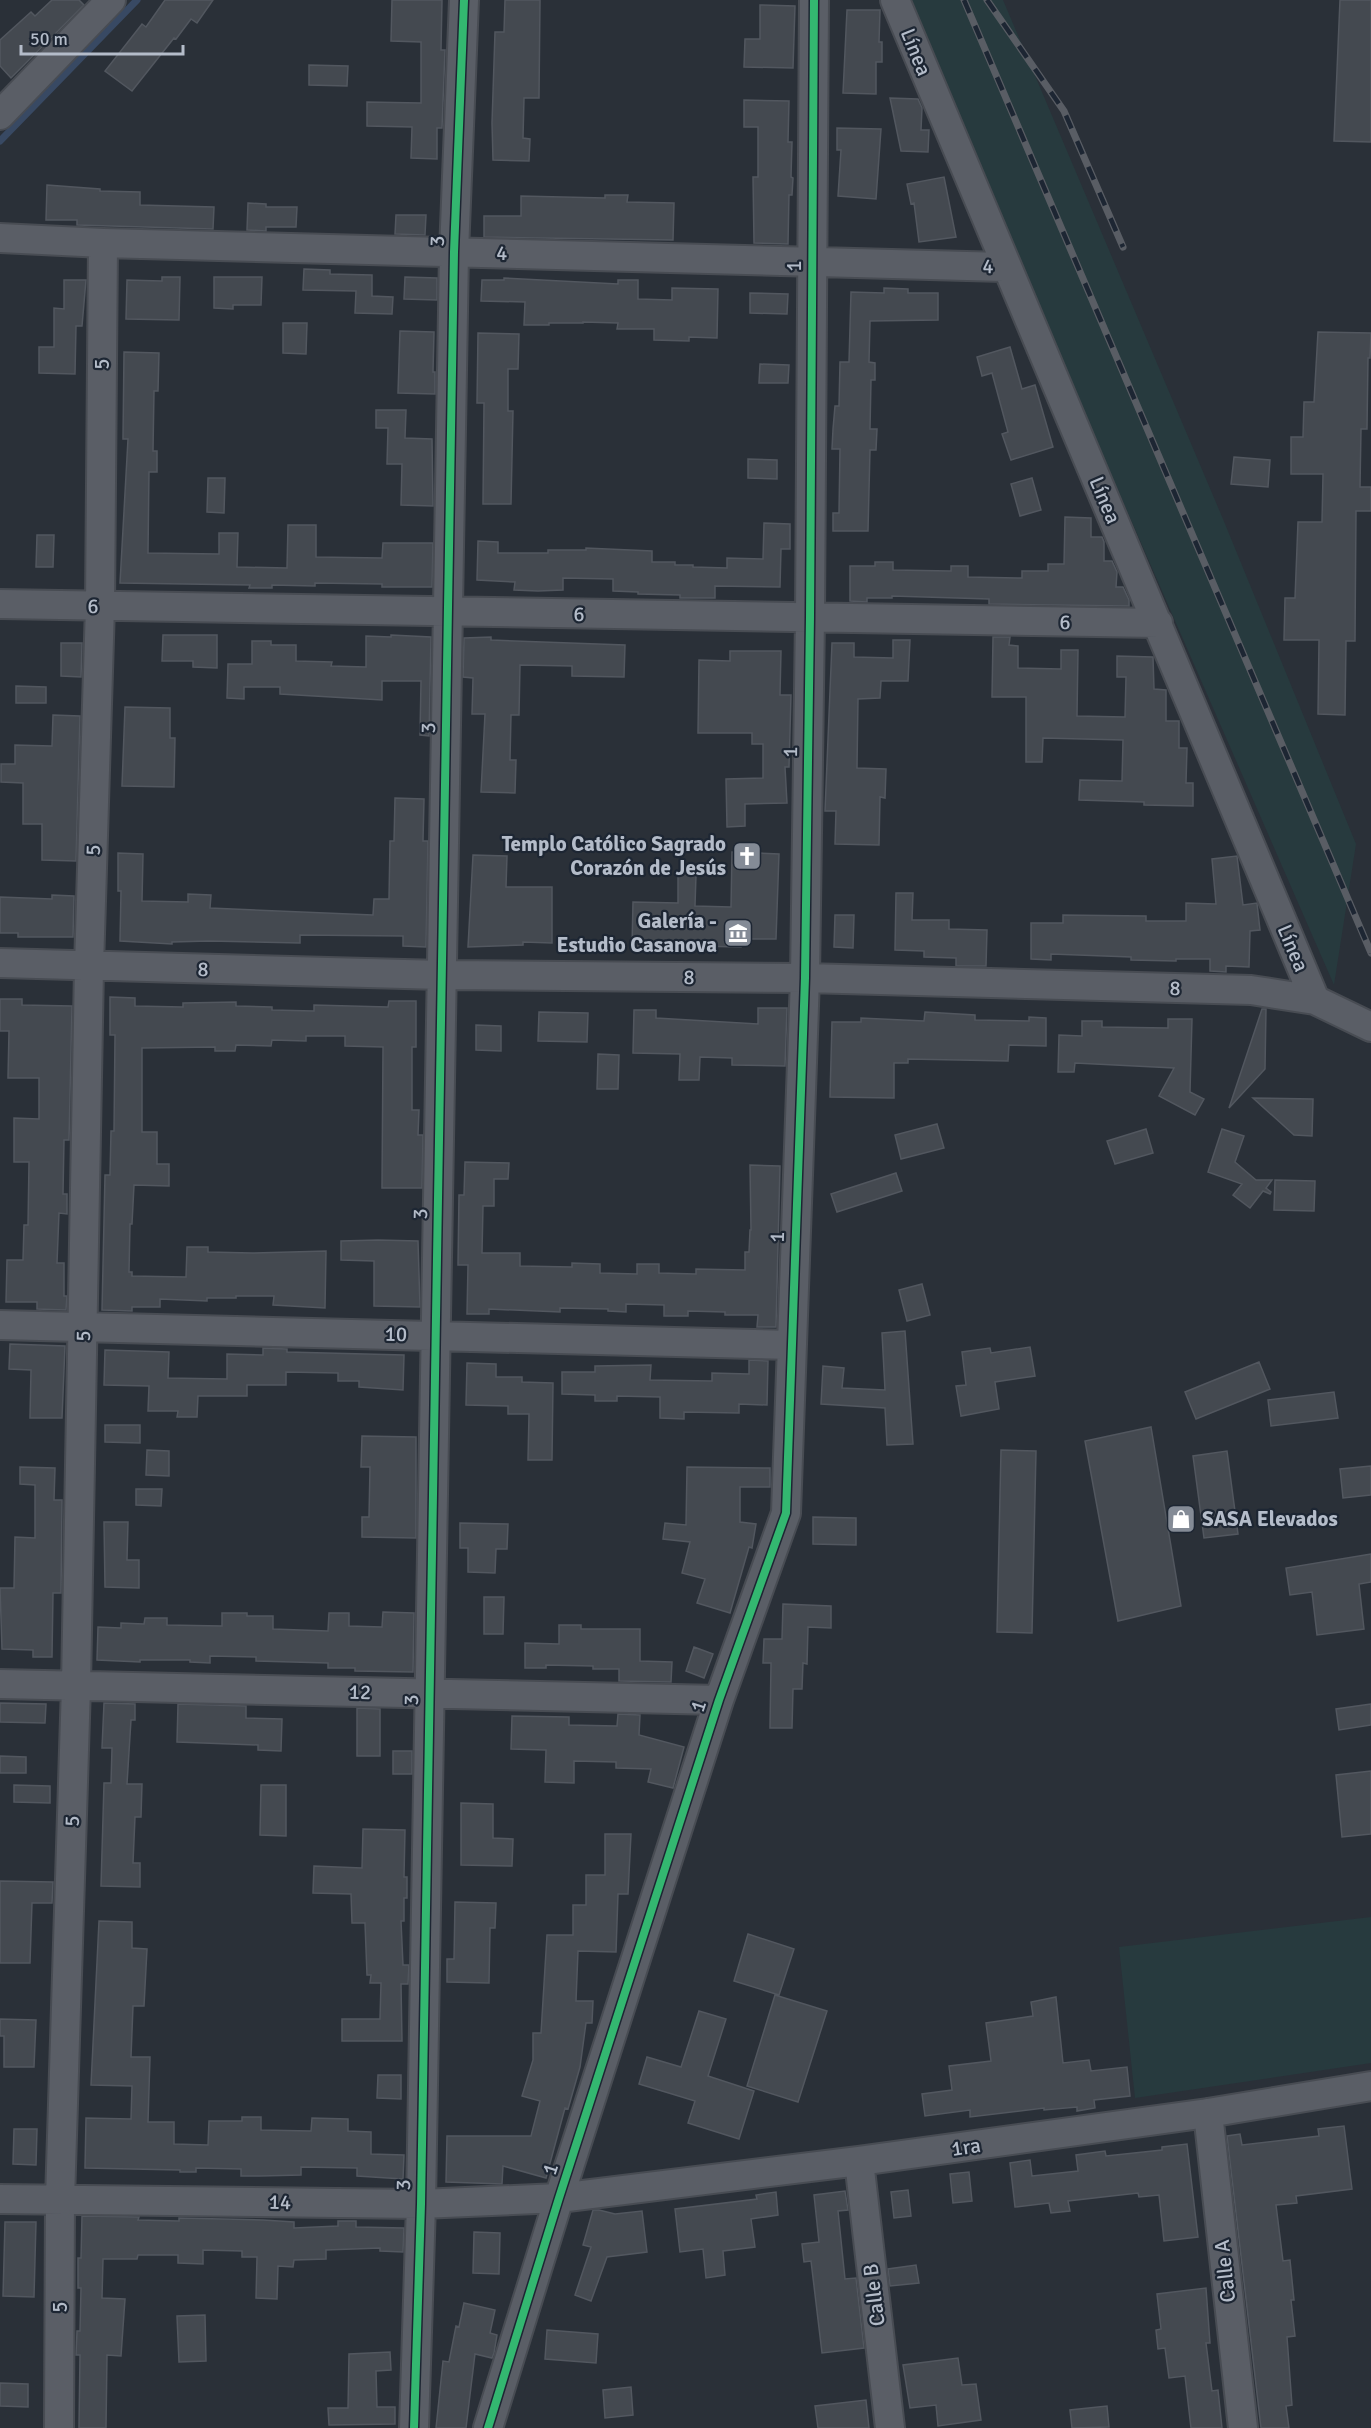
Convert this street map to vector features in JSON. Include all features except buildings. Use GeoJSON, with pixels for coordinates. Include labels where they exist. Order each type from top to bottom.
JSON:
{"type":"FeatureCollection","features":[{"type":"Feature","properties":{"kind":"street"},"geometry":{"type":"LineString","coordinates":[[0,115],[111,0]]}},
{"type":"Feature","properties":{"kind":"street","name":"3"},"geometry":{"type":"LineString","coordinates":[[414,2428],[421,2204],[454,252],[464,0]]}},
{"type":"Feature","properties":{"kind":"street","name":"1"},"geometry":{"type":"LineString","coordinates":[[488,2428],[559,2198],[719,1700],[786,1513],[805,978],[814,0]]}},
{"type":"Feature","properties":{"kind":"street","name":"Línea"},"geometry":{"type":"LineString","coordinates":[[895,0],[1004,267],[1158,623],[1315,1000]]}},
{"type":"Feature","properties":{"kind":"street","name":"4"},"geometry":{"type":"LineString","coordinates":[[0,238],[103,243],[1004,267]]}},
{"type":"Feature","properties":{"kind":"street","name":"5"},"geometry":{"type":"LineString","coordinates":[[59,2428],[60,2200],[76,1686],[89,967],[100,606],[103,243]]}},
{"type":"Feature","properties":{"kind":"street","name":"6"},"geometry":{"type":"LineString","coordinates":[[0,604],[1158,623]]}},
{"type":"Feature","properties":{"kind":"street","name":"8"},"geometry":{"type":"LineString","coordinates":[[0,963],[442,975],[805,978],[1251,990],[1315,1000],[1371,1027]]}},
{"type":"Feature","properties":{"kind":"street","name":"10"},"geometry":{"type":"LineString","coordinates":[[0,1325],[791,1345]]}},
{"type":"Feature","properties":{"kind":"street","name":"12"},"geometry":{"type":"LineString","coordinates":[[0,1684],[719,1700]]}},
{"type":"Feature","properties":{"kind":"street","name":"1ra"},"geometry":{"type":"LineString","coordinates":[[559,2198],[859,2161],[1208,2114],[1371,2086]]}},
{"type":"Feature","properties":{"kind":"street","name":"Calle A"},"geometry":{"type":"LineString","coordinates":[[1208,2114],[1243,2428]]}},
{"type":"Feature","properties":{"kind":"street","name":"Calle B"},"geometry":{"type":"LineString","coordinates":[[859,2161],[890,2428]]}},
{"type":"Feature","properties":{"kind":"street","name":"14"},"geometry":{"type":"LineString","coordinates":[[0,2199],[421,2204],[559,2198]]}},
{"type":"Feature","properties":{"kind":"green space"},"geometry":{"type":"Polygon","coordinates":[[[904,0],[1003,0],[1223,519],[1356,844],[1334,985],[904,0]]]}},
{"type":"Feature","properties":{"kind":"green space"},"geometry":{"type":"Polygon","coordinates":[[[1371,1917],[1371,2063],[1135,2098],[1119,1947],[1371,1917]]]}},
{"type":"Feature","properties":{"kind":"waterway"},"geometry":{"type":"LineString","coordinates":[[0,141],[137,0]]}},
{"type":"Feature","properties":{"kind":"railway"},"geometry":{"type":"LineString","coordinates":[[964,0],[1371,953]]}},
{"type":"Feature","properties":{"kind":"railway"},"geometry":{"type":"LineString","coordinates":[[987,0],[1064,111],[1123,247]]}},
{"type":"Feature","properties":{"kind":"cycle path"},"geometry":{"type":"LineString","coordinates":[[414,2428],[421,2204],[454,252],[464,0]]}},
{"type":"Feature","properties":{"kind":"cycle path"},"geometry":{"type":"LineString","coordinates":[[488,2428],[559,2198],[719,1700],[786,1513],[805,978],[814,0]]}},
{"type":"Feature","properties":{"kind":"place","name":"Templo Católico Sagrado Corazón de Jesús"},"geometry":{"type":"Point","coordinates":[747,856]}},
{"type":"Feature","properties":{"kind":"place","name":"Galería - Estudio Casanova"},"geometry":{"type":"Point","coordinates":[738,933]}},
{"type":"Feature","properties":{"kind":"place","name":"SASA Elevados"},"geometry":{"type":"Point","coordinates":[1181,1519]}}]}
